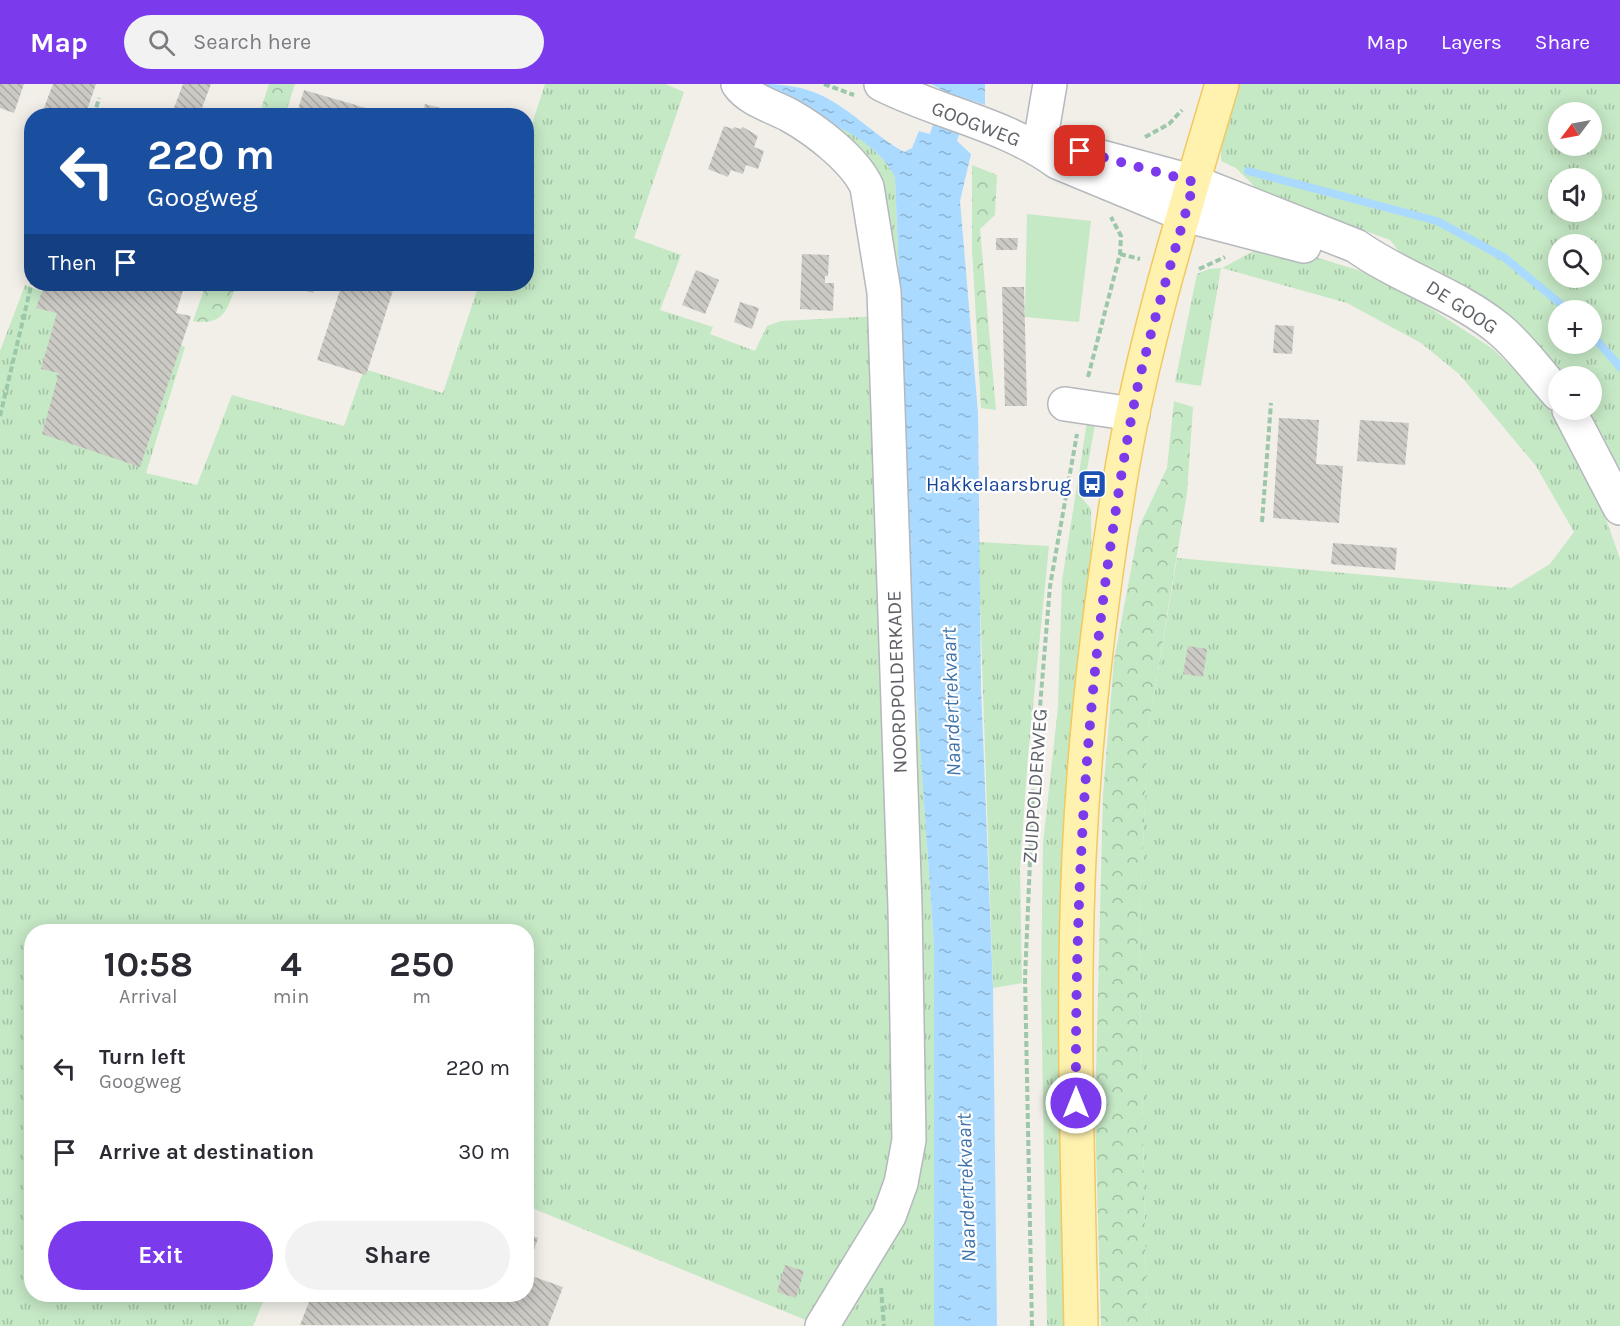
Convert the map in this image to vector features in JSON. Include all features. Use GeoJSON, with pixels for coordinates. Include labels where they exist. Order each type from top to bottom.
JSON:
{"type":"FeatureCollection","features":[{"type":"Feature","properties":{"kind":"main road"},"geometry":{"type":"LineString","coordinates":[[1081,1326],[1076,1027],[1079,859],[1087,753],[1103,602],[1133,414],[1155,319],[1222,84]]}},
{"type":"Feature","properties":{"kind":"street","name":"NOORDPOLDERKADE"},"geometry":{"type":"LineString","coordinates":[[738,84],[743,92],[792,117],[860,172],[867,187],[884,292],[905,907],[909,1140],[901,1183],[889,1216],[822,1326]]}},
{"type":"Feature","properties":{"kind":"street","name":"GOOGWEG"},"geometry":{"type":"LineString","coordinates":[[881,84],[914,101],[991,128],[1039,148],[1057,162],[1185,215]]}},
{"type":"Feature","properties":{"kind":"street"},"geometry":{"type":"LineString","coordinates":[[1039,148],[1050,84]]}},
{"type":"Feature","properties":{"kind":"street","name":"GOOGWEG"},"geometry":{"type":"LineString","coordinates":[[1039,148],[1060,146],[1194,182]]}},
{"type":"Feature","properties":{"kind":"street","name":"DE GOOG"},"geometry":{"type":"LineString","coordinates":[[1194,182],[1356,246],[1379,262],[1416,277],[1499,329],[1548,383]]}},
{"type":"Feature","properties":{"kind":"street","name":"DE GOOG"},"geometry":{"type":"LineString","coordinates":[[1185,215],[1358,260],[1379,262]]}},
{"type":"Feature","properties":{"kind":"street"},"geometry":{"type":"LineString","coordinates":[[1074,406],[1133,414]]}},
{"type":"Feature","properties":{"kind":"street"},"geometry":{"type":"LineString","coordinates":[[1574,420],[1620,508]]}},
{"type":"Feature","properties":{"kind":"path"},"geometry":{"type":"LineString","coordinates":[[96,108],[99,98]]}},
{"type":"Feature","properties":{"kind":"path"},"geometry":{"type":"LineString","coordinates":[[1147,136],[1169,124],[1183,109],[1185,100]]}},
{"type":"Feature","properties":{"kind":"path","name":"ZUIDPOLDERWEG"},"geometry":{"type":"LineString","coordinates":[[1032,1326],[1025,978],[1033,791],[1050,586],[1074,406],[1092,358],[1120,254],[1121,236],[1106,206]]}},
{"type":"Feature","properties":{"kind":"path"},"geometry":{"type":"LineString","coordinates":[[0,416],[30,291]]}},
{"type":"Feature","properties":{"kind":"path"},"geometry":{"type":"LineString","coordinates":[[1262,522],[1271,403]]}},
{"type":"Feature","properties":{"kind":"path"},"geometry":{"type":"LineString","coordinates":[[881,1281],[884,1326]]}},
{"type":"Feature","properties":{"kind":"green space"},"geometry":{"type":"Polygon","coordinates":[[[269,84],[295,84],[287,108],[261,108],[269,84]]]}},
{"type":"Feature","properties":{"kind":"green space"},"geometry":{"type":"Polygon","coordinates":[[[545,84],[665,84],[684,92],[634,238],[681,255],[660,310],[713,327],[710,334],[755,351],[767,326],[781,321],[880,316],[884,376],[893,1187],[813,1323],[534,1209],[534,924],[24,924],[24,1302],[263,1302],[253,1326],[0,1326],[0,351],[24,288],[24,291],[40,291],[185,347],[146,473],[197,485],[232,395],[344,426],[364,369],[443,393],[477,291],[534,291],[534,118],[545,84]]]}},
{"type":"Feature","properties":{"kind":"green space"},"geometry":{"type":"Polygon","coordinates":[[[764,84],[854,135],[884,160],[895,177],[915,674],[934,945],[934,1326],[829,1326],[908,1183],[880,198],[763,91],[764,84]]]}},
{"type":"Feature","properties":{"kind":"green space"},"geometry":{"type":"Polygon","coordinates":[[[1235,84],[1620,84],[1620,470],[1594,420],[1602,420],[1602,366],[1548,366],[1406,260],[1390,240],[1260,192],[1236,168],[1221,161],[1221,146],[1235,84]]]}},
{"type":"Feature","properties":{"kind":"green space"},"geometry":{"type":"Polygon","coordinates":[[[972,165],[997,175],[995,215],[980,229],[996,410],[981,408],[972,248],[972,165]]]}},
{"type":"Feature","properties":{"kind":"green space"},"geometry":{"type":"Polygon","coordinates":[[[1027,214],[1091,221],[1079,322],[1025,317],[1027,214]]]}},
{"type":"Feature","properties":{"kind":"green space"},"geometry":{"type":"Polygon","coordinates":[[[1269,243],[1384,278],[1493,349],[1533,388],[1548,408],[1548,420],[1557,420],[1567,434],[1599,499],[1620,559],[1620,1326],[1147,1326],[1139,941],[1148,731],[1177,558],[1511,588],[1550,564],[1574,532],[1536,466],[1459,374],[1421,343],[1347,303],[1222,268],[1269,243]]]}},
{"type":"Feature","properties":{"kind":"green space"},"geometry":{"type":"Polygon","coordinates":[[[1221,268],[1201,386],[1175,382],[1197,274],[1209,269],[1221,268]]]}},
{"type":"Feature","properties":{"kind":"green space"},"geometry":{"type":"Polygon","coordinates":[[[204,291],[234,291],[227,308],[218,318],[212,321],[193,321],[204,291]]]}},
{"type":"Feature","properties":{"kind":"green space"},"geometry":{"type":"Polygon","coordinates":[[[1174,401],[1193,407],[1187,493],[1148,731],[1139,941],[1147,1326],[1101,1326],[1095,1113],[1103,795],[1114,660],[1139,527],[1167,468],[1174,401]]]}},
{"type":"Feature","properties":{"kind":"green space"},"geometry":{"type":"Polygon","coordinates":[[[1087,422],[1095,424],[1082,498],[1091,509],[1092,595],[1071,1326],[1047,1326],[1041,985],[1043,843],[1058,707],[1062,581],[1087,422]]]}},
{"type":"Feature","properties":{"kind":"green space"},"geometry":{"type":"Polygon","coordinates":[[[978,542],[1049,546],[1028,756],[1020,869],[1022,983],[993,988],[978,542]]]}},
{"type":"Feature","properties":{"kind":"water","name":"Naardertrekvaart"},"geometry":{"type":"Polygon","coordinates":[[[764,84],[808,90],[825,97],[904,152],[912,148],[919,131],[930,134],[944,91],[931,84],[985,84],[985,105],[970,100],[957,141],[971,154],[960,201],[978,413],[981,686],[993,988],[997,1326],[934,1326],[934,945],[915,674],[895,177],[884,160],[869,146],[780,96],[764,84]]]}},
{"type":"Feature","properties":{"kind":"building"},"geometry":{"type":"Polygon","coordinates":[[[0,84],[24,84],[14,113],[0,108],[0,84]]]}},
{"type":"Feature","properties":{"kind":"building"},"geometry":{"type":"Polygon","coordinates":[[[53,84],[96,84],[88,108],[44,108],[53,84]]]}},
{"type":"Feature","properties":{"kind":"building"},"geometry":{"type":"Polygon","coordinates":[[[183,84],[211,84],[202,108],[174,108],[183,84]]]}},
{"type":"Feature","properties":{"kind":"building"},"geometry":{"type":"Polygon","coordinates":[[[304,90],[366,108],[298,108],[304,90]]]}},
{"type":"Feature","properties":{"kind":"building"},"geometry":{"type":"Polygon","coordinates":[[[425,104],[441,108],[424,108],[425,104]]]}},
{"type":"Feature","properties":{"kind":"building"},"geometry":{"type":"Polygon","coordinates":[[[724,126],[733,129],[743,127],[758,136],[754,147],[764,151],[758,169],[746,165],[743,174],[731,170],[728,177],[708,169],[724,126]]]}},
{"type":"Feature","properties":{"kind":"building"},"geometry":{"type":"Polygon","coordinates":[[[996,238],[1018,238],[1017,250],[996,250],[996,238]]]}},
{"type":"Feature","properties":{"kind":"building"},"geometry":{"type":"Polygon","coordinates":[[[802,254],[829,255],[828,276],[825,276],[825,283],[834,283],[833,311],[800,309],[802,254]]]}},
{"type":"Feature","properties":{"kind":"building"},"geometry":{"type":"Polygon","coordinates":[[[696,270],[719,280],[705,314],[682,305],[696,270]]]}},
{"type":"Feature","properties":{"kind":"building"},"geometry":{"type":"Polygon","coordinates":[[[1002,287],[1024,287],[1027,406],[1005,406],[1002,287]]]}},
{"type":"Feature","properties":{"kind":"building"},"geometry":{"type":"Polygon","coordinates":[[[42,291],[183,291],[176,313],[191,316],[140,467],[42,434],[59,373],[41,369],[57,313],[36,308],[42,291]]]}},
{"type":"Feature","properties":{"kind":"building"},"geometry":{"type":"Polygon","coordinates":[[[340,291],[393,291],[366,375],[317,360],[340,291]]]}},
{"type":"Feature","properties":{"kind":"building"},"geometry":{"type":"Polygon","coordinates":[[[740,302],[759,308],[752,329],[734,322],[740,302]]]}},
{"type":"Feature","properties":{"kind":"building"},"geometry":{"type":"Polygon","coordinates":[[[1275,325],[1294,326],[1292,354],[1273,353],[1275,325]]]}},
{"type":"Feature","properties":{"kind":"building"},"geometry":{"type":"Polygon","coordinates":[[[1279,418],[1319,420],[1316,464],[1343,466],[1339,523],[1273,518],[1279,418]]]}},
{"type":"Feature","properties":{"kind":"building"},"geometry":{"type":"Polygon","coordinates":[[[1360,420],[1409,423],[1405,465],[1357,461],[1360,420]]]}},
{"type":"Feature","properties":{"kind":"building"},"geometry":{"type":"Polygon","coordinates":[[[1333,543],[1397,548],[1395,570],[1331,564],[1333,543]]]}},
{"type":"Feature","properties":{"kind":"building"},"geometry":{"type":"Polygon","coordinates":[[[1188,646],[1207,649],[1203,677],[1183,674],[1188,646]]]}},
{"type":"Feature","properties":{"kind":"building"},"geometry":{"type":"Polygon","coordinates":[[[534,1237],[538,1238],[534,1250],[534,1237]]]}},
{"type":"Feature","properties":{"kind":"building"},"geometry":{"type":"Polygon","coordinates":[[[785,1265],[804,1271],[796,1298],[777,1292],[785,1265]]]}},
{"type":"Feature","properties":{"kind":"building"},"geometry":{"type":"Polygon","coordinates":[[[534,1277],[563,1287],[548,1326],[300,1325],[309,1302],[534,1302],[534,1277]]]}},
{"type":"Feature","properties":{"kind":"waterway"},"geometry":{"type":"LineString","coordinates":[[1248,171],[1437,221],[1505,258],[1556,300]]}},
{"type":"Feature","properties":{"kind":"waterway"},"geometry":{"type":"LineString","coordinates":[[1602,346],[1620,367]]}},
{"type":"Feature","properties":{"kind":"place","name":"Hakkelaarsbrug"},"geometry":{"type":"Point","coordinates":[1092,484]}},
{"type":"Feature","properties":{"kind":"route"},"geometry":{"type":"LineString","coordinates":[[1076,1103],[1079,859],[1093,688],[1103,602],[1118,494],[1138,386],[1194,182],[1080,151]]}}]}
